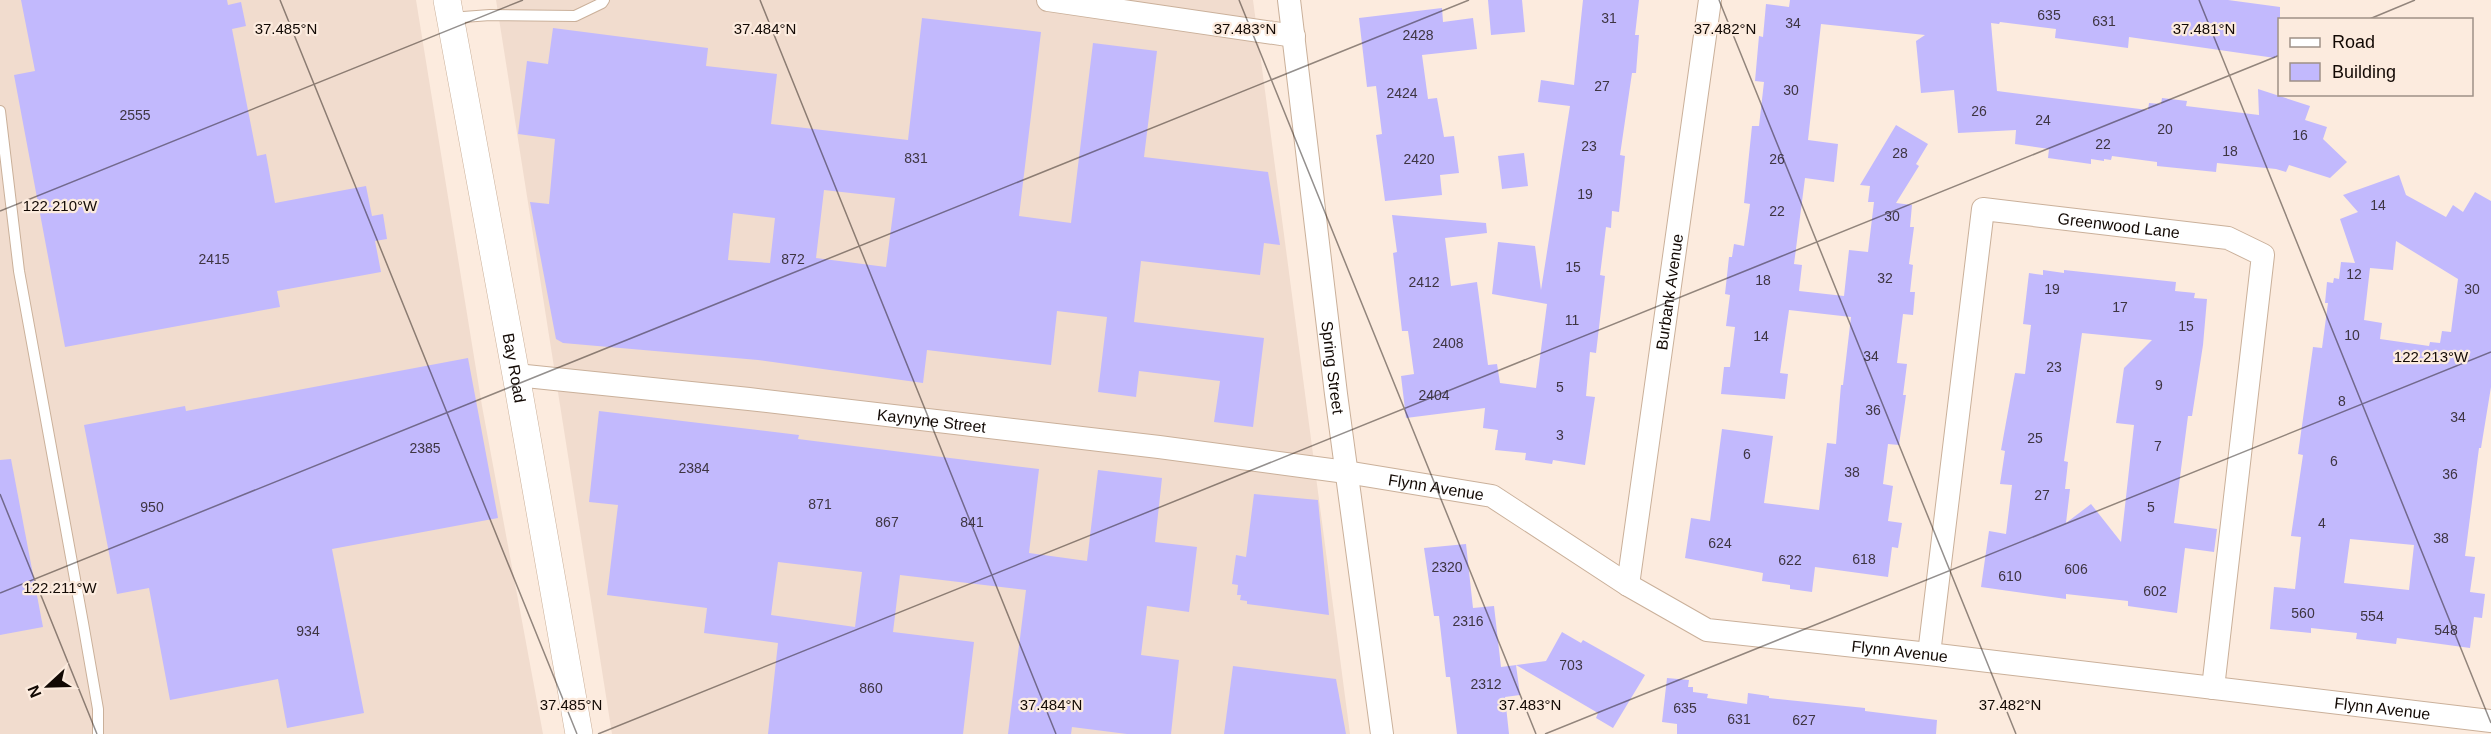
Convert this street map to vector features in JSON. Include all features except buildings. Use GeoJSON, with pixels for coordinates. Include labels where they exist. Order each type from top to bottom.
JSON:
{"type":"FeatureCollection","features":[{"type":"Feature","properties":{"kind":"street"},"geometry":{"type":"LineString","coordinates":[[1048,0],[1294,36]]}},
{"type":"Feature","properties":{"kind":"street","name":"Spring Street"},"geometry":{"type":"LineString","coordinates":[[1289,0],[1346,472],[1382,734]]}},
{"type":"Feature","properties":{"kind":"street","name":"Burbank Avenue"},"geometry":{"type":"LineString","coordinates":[[1628,585],[1710,0]]}},
{"type":"Feature","properties":{"kind":"street","name":"Bay Road"},"geometry":{"type":"LineString","coordinates":[[448,9],[516,375],[579,734]]}},
{"type":"Feature","properties":{"kind":"street","name":"Greenwood Lane"},"geometry":{"type":"LineString","coordinates":[[1929,654],[1983,209],[2228,238],[2264,255],[2213,688]]}},
{"type":"Feature","properties":{"kind":"street","name":"Kaynyne Street"},"geometry":{"type":"LineString","coordinates":[[516,375],[749,399],[1346,472]]}},
{"type":"Feature","properties":{"kind":"street","name":"Flynn Avenue"},"geometry":{"type":"LineString","coordinates":[[1346,472],[1492,496],[1628,585],[1707,630],[2491,721]]}},
{"type":"Feature","properties":{"kind":"lane"},"geometry":{"type":"LineString","coordinates":[[448,9],[490,15],[575,16],[604,0]]}},
{"type":"Feature","properties":{"kind":"lane"},"geometry":{"type":"LineString","coordinates":[[0,111],[19,272],[83,621],[98,709],[98,734]]}},
{"type":"Feature","properties":{"kind":"shaded area"},"geometry":{"type":"Polygon","coordinates":[[[0,0],[416,0],[482,406],[543,734],[0,734],[0,0]]]}},
{"type":"Feature","properties":{"kind":"shaded area"},"geometry":{"type":"Polygon","coordinates":[[[496,0],[1253,0],[1350,734],[612,734],[496,0]]]}}]}
